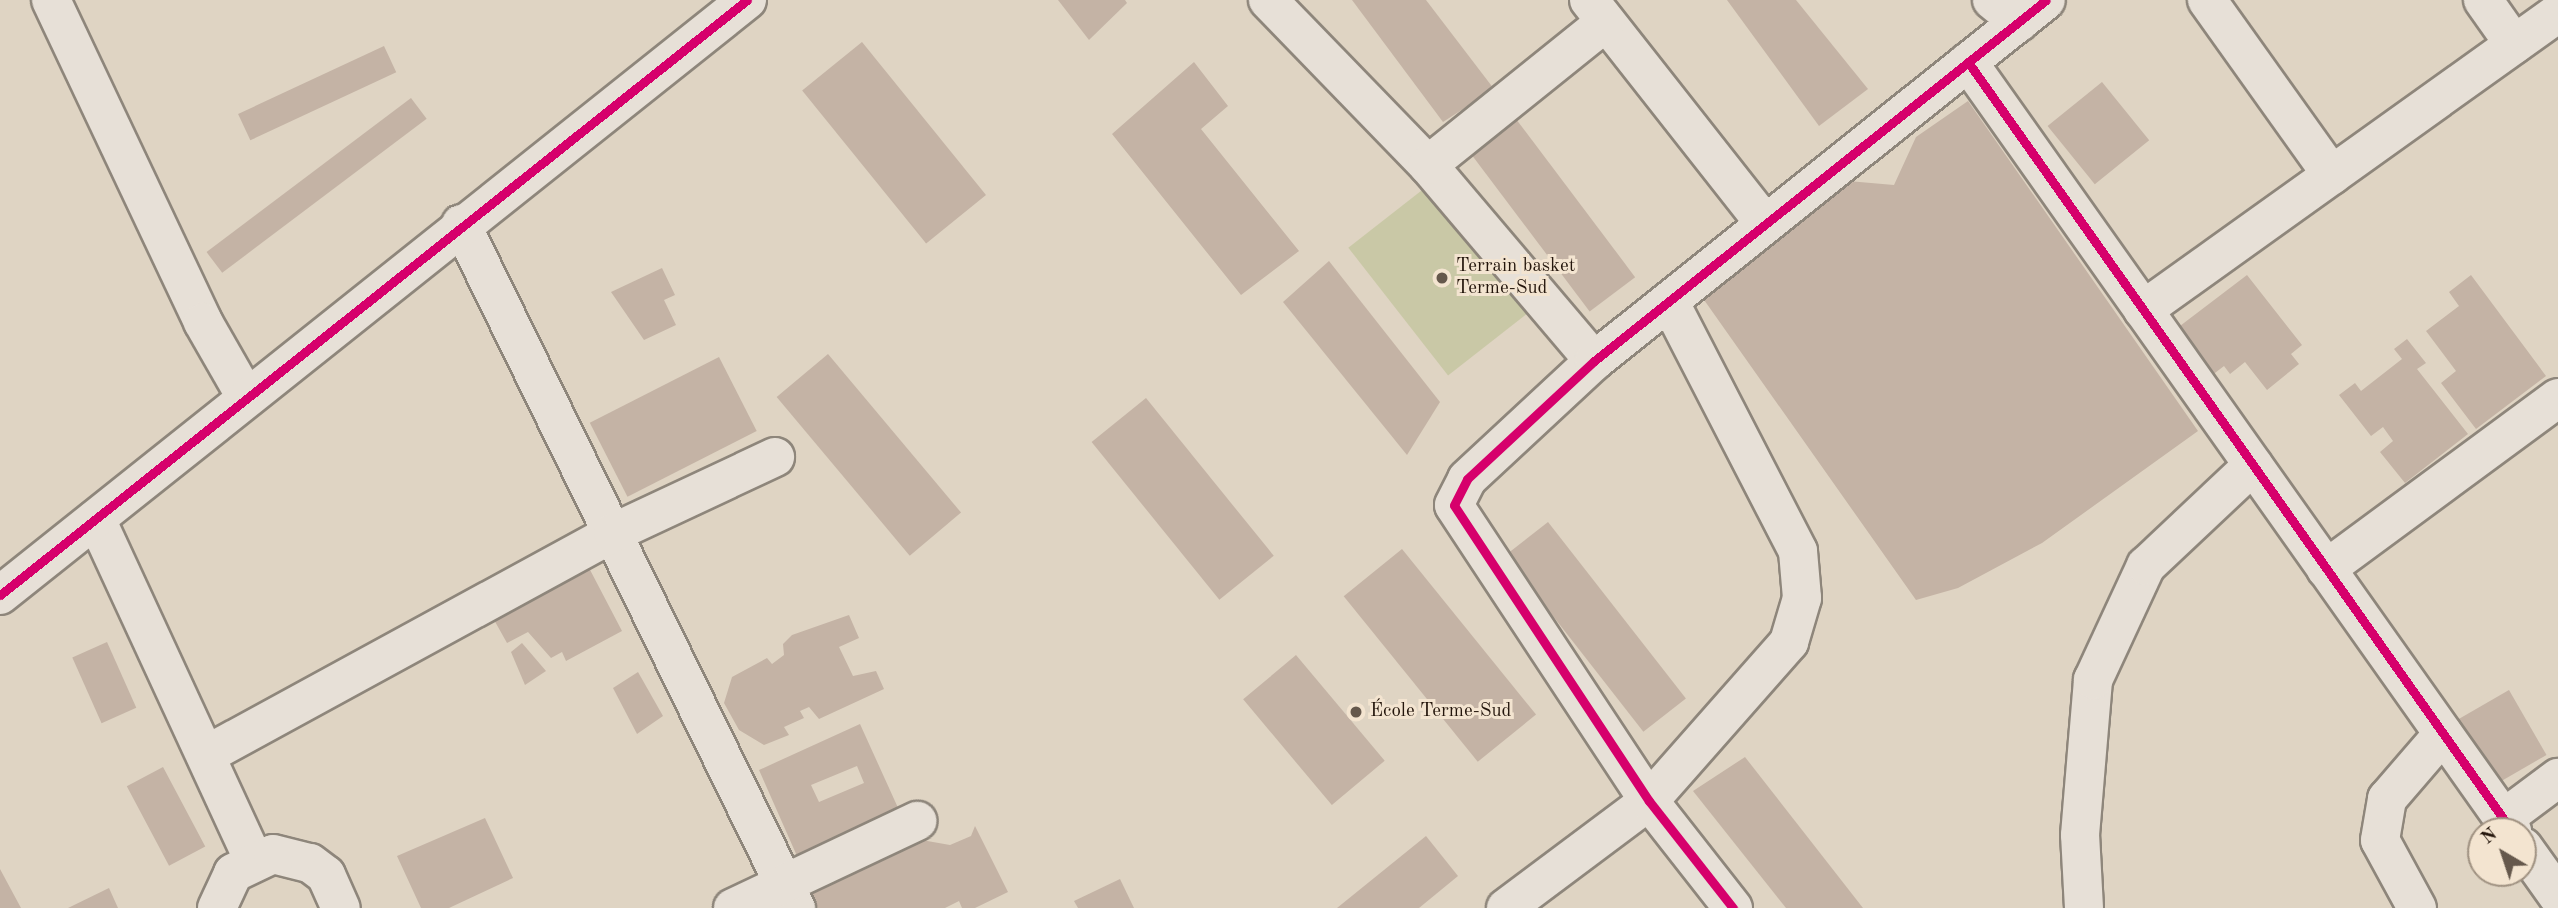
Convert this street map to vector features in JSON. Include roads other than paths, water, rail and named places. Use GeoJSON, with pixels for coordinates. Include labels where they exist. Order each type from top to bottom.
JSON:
{"type":"FeatureCollection","features":[{"type":"Feature","properties":{"kind":"street"},"geometry":{"type":"LineString","coordinates":[[51,0],[203,323],[246,397]]}},
{"type":"Feature","properties":{"kind":"street"},"geometry":{"type":"LineString","coordinates":[[0,596],[461,223],[747,0]]}},
{"type":"Feature","properties":{"kind":"street"},"geometry":{"type":"LineString","coordinates":[[1268,0],[1428,165],[1594,361]]}},
{"type":"Feature","properties":{"kind":"street"},"geometry":{"type":"LineString","coordinates":[[2207,0],[2332,174]]}},
{"type":"Feature","properties":{"kind":"street"},"geometry":{"type":"LineString","coordinates":[[2483,0],[2514,44]]}},
{"type":"Feature","properties":{"kind":"street"},"geometry":{"type":"LineString","coordinates":[[1733,908],[1649,801],[1454,505],[1467,479],[1594,361],[1968,62],[2019,7]]}},
{"type":"Feature","properties":{"kind":"street"},"geometry":{"type":"LineString","coordinates":[[1428,165],[1597,11],[1765,224]]}},
{"type":"Feature","properties":{"kind":"street"},"geometry":{"type":"LineString","coordinates":[[2143,310],[2558,13]]}},
{"type":"Feature","properties":{"kind":"street"},"geometry":{"type":"LineString","coordinates":[[1968,62],[2502,817]]}},
{"type":"Feature","properties":{"kind":"street"},"geometry":{"type":"LineString","coordinates":[[461,223],[790,896]]}},
{"type":"Feature","properties":{"kind":"street"},"geometry":{"type":"LineString","coordinates":[[1506,908],[1649,801],[1789,642],[1802,598],[1798,551],[1670,301]]}},
{"type":"Feature","properties":{"kind":"street"},"geometry":{"type":"LineString","coordinates":[[2326,569],[2558,398]]}},
{"type":"Feature","properties":{"kind":"street"},"geometry":{"type":"LineString","coordinates":[[206,755],[613,533],[775,457]]}},
{"type":"Feature","properties":{"kind":"street"},"geometry":{"type":"LineString","coordinates":[[2084,908],[2080,835],[2093,680],[2146,566],[2253,465]]}},
{"type":"Feature","properties":{"kind":"street"},"geometry":{"type":"LineString","coordinates":[[96,519],[253,859]]}},
{"type":"Feature","properties":{"kind":"street"},"geometry":{"type":"LineString","coordinates":[[2417,908],[2381,840],[2387,799],[2444,734]]}},
{"type":"Feature","properties":{"kind":"street"},"geometry":{"type":"LineString","coordinates":[[2526,817],[2558,778]]}},
{"type":"Feature","properties":{"kind":"street"},"geometry":{"type":"LineString","coordinates":[[733,908],[790,896],[917,821]]}},
{"type":"Feature","properties":{"kind":"street"},"geometry":{"type":"LineString","coordinates":[[216,908],[233,873],[253,859],[292,855],[310,863],[326,875],[341,908]]}},
{"type":"Feature","properties":{"kind":"street"},"geometry":{"type":"LineString","coordinates":[[2537,866],[2558,896]]}},
{"type":"Feature","properties":{"kind":"place","name":"Terrain basket Terme-Sud"},"geometry":{"type":"Point","coordinates":[1442,278]}},
{"type":"Feature","properties":{"kind":"place","name":"École Terme-Sud"},"geometry":{"type":"Point","coordinates":[1356,712]}}]}
